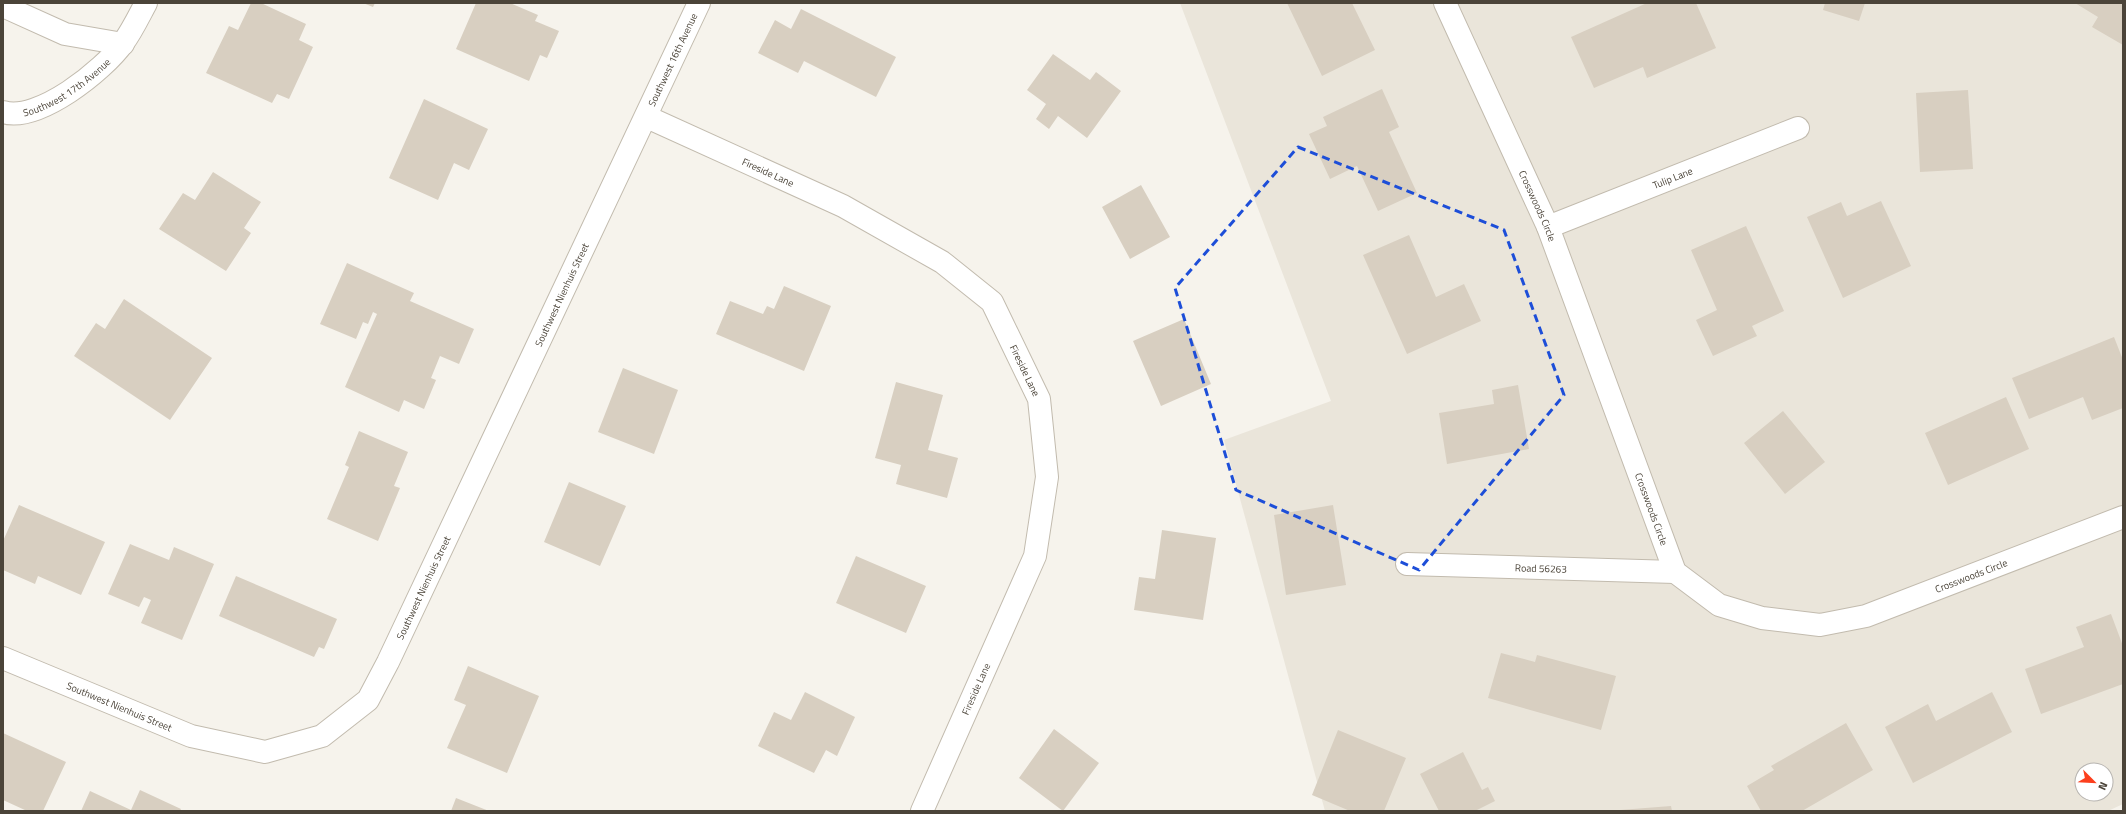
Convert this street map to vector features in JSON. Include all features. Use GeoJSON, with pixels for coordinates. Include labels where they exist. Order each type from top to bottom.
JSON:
{"type":"FeatureCollection","features":[{"type":"Feature","properties":{"kind":"street","name":"Southwest 17th Avenue"},"geometry":{"type":"LineString","coordinates":[[3,112],[32,111],[70,93],[98,69],[123,44],[146,3]]}},
{"type":"Feature","properties":{"kind":"street","name":"Southwest 16th Avenue"},"geometry":{"type":"LineString","coordinates":[[647,117],[699,3]]}},
{"type":"Feature","properties":{"kind":"street","name":"Crosswoods Circle"},"geometry":{"type":"LineString","coordinates":[[1445,3],[1548,227],[1675,572],[1719,605],[1762,618],[1820,625],[1866,616],[2123,517]]}},
{"type":"Feature","properties":{"kind":"street","name":"Southwest 17th Avenue"},"geometry":{"type":"LineString","coordinates":[[3,6],[65,34],[123,44]]}},
{"type":"Feature","properties":{"kind":"street","name":"Southwest Nienhuis Street"},"geometry":{"type":"LineString","coordinates":[[3,658],[191,736],[265,752],[322,736],[368,700],[392,655],[647,117]]}},
{"type":"Feature","properties":{"kind":"street","name":"Fireside Lane"},"geometry":{"type":"LineString","coordinates":[[647,117],[843,206],[942,262],[992,302],[1039,399],[1047,476],[1035,556],[922,811]]}},
{"type":"Feature","properties":{"kind":"street","name":"Tulip Lane"},"geometry":{"type":"LineString","coordinates":[[1548,227],[1798,128]]}},
{"type":"Feature","properties":{"kind":"street","name":"Road 56263"},"geometry":{"type":"LineString","coordinates":[[1408,564],[1675,572]]}},
{"type":"Feature","properties":{"kind":"highlighted area"},"geometry":{"type":"Polygon","coordinates":[[[1298,147],[1504,230],[1564,395],[1419,570],[1236,490],[1175,288],[1298,147]]]}},
{"type":"Feature","properties":{"kind":"shaded area"},"geometry":{"type":"Polygon","coordinates":[[[1180,3],[2123,3],[2123,804],[2108,811],[1325,811],[1224,440],[1331,401],[1180,3]]]}},
{"type":"Feature","properties":{"kind":"building"},"geometry":{"type":"Polygon","coordinates":[[[251,3],[261,3],[306,24],[299,40],[313,47],[289,99],[277,94],[272,103],[206,73],[229,26],[238,30],[251,3]]]}},
{"type":"Feature","properties":{"kind":"building"},"geometry":{"type":"Polygon","coordinates":[[[363,3],[375,3],[373,7],[363,3]]]}},
{"type":"Feature","properties":{"kind":"building"},"geometry":{"type":"Polygon","coordinates":[[[476,3],[510,3],[538,15],[535,21],[559,31],[547,58],[540,55],[529,81],[456,49],[476,3]]]}},
{"type":"Feature","properties":{"kind":"building"},"geometry":{"type":"Polygon","coordinates":[[[1287,3],[1352,3],[1375,50],[1322,76],[1287,3]]]}},
{"type":"Feature","properties":{"kind":"building"},"geometry":{"type":"Polygon","coordinates":[[[1647,3],[1696,3],[1716,48],[1647,78],[1643,67],[1594,88],[1571,37],[1647,3]]]}},
{"type":"Feature","properties":{"kind":"building"},"geometry":{"type":"Polygon","coordinates":[[[1825,3],[1865,3],[1859,21],[1823,10],[1825,3]]]}},
{"type":"Feature","properties":{"kind":"building"},"geometry":{"type":"Polygon","coordinates":[[[2075,3],[2123,3],[2123,45],[2092,27],[2098,17],[2075,3]]]}},
{"type":"Feature","properties":{"kind":"building"},"geometry":{"type":"Polygon","coordinates":[[[801,9],[896,57],[876,97],[804,61],[798,73],[758,53],[775,20],[791,29],[801,9]]]}},
{"type":"Feature","properties":{"kind":"building"},"geometry":{"type":"Polygon","coordinates":[[[1053,54],[1090,80],[1096,72],[1121,91],[1087,138],[1058,116],[1049,129],[1036,119],[1046,104],[1027,90],[1053,54]]]}},
{"type":"Feature","properties":{"kind":"building"},"geometry":{"type":"Polygon","coordinates":[[[1382,89],[1399,127],[1389,132],[1417,193],[1378,211],[1357,166],[1330,179],[1309,134],[1327,126],[1323,117],[1382,89]]]}},
{"type":"Feature","properties":{"kind":"building"},"geometry":{"type":"Polygon","coordinates":[[[1968,90],[1973,169],[1920,172],[1916,93],[1968,90]]]}},
{"type":"Feature","properties":{"kind":"building"},"geometry":{"type":"Polygon","coordinates":[[[424,99],[488,129],[469,170],[454,163],[438,200],[389,178],[424,99]]]}},
{"type":"Feature","properties":{"kind":"building"},"geometry":{"type":"Polygon","coordinates":[[[213,172],[261,202],[244,228],[251,233],[226,271],[159,229],[183,193],[195,200],[213,172]]]}},
{"type":"Feature","properties":{"kind":"building"},"geometry":{"type":"Polygon","coordinates":[[[1141,185],[1170,237],[1130,259],[1102,207],[1141,185]]]}},
{"type":"Feature","properties":{"kind":"building"},"geometry":{"type":"Polygon","coordinates":[[[1881,201],[1911,266],[1843,298],[1807,217],[1841,202],[1847,216],[1881,201]]]}},
{"type":"Feature","properties":{"kind":"building"},"geometry":{"type":"Polygon","coordinates":[[[1746,226],[1784,311],[1752,326],[1757,336],[1713,356],[1696,320],[1717,310],[1691,250],[1746,226]]]}},
{"type":"Feature","properties":{"kind":"building"},"geometry":{"type":"Polygon","coordinates":[[[1409,235],[1436,297],[1464,284],[1481,321],[1407,354],[1363,255],[1409,235]]]}},
{"type":"Feature","properties":{"kind":"building"},"geometry":{"type":"Polygon","coordinates":[[[347,263],[414,293],[410,301],[474,329],[459,364],[440,356],[431,378],[436,380],[424,409],[404,400],[399,412],[345,387],[377,314],[373,312],[368,324],[363,322],[356,339],[320,324],[347,263]]]}},
{"type":"Feature","properties":{"kind":"building"},"geometry":{"type":"Polygon","coordinates":[[[784,286],[831,306],[804,371],[716,334],[730,301],[763,314],[767,306],[774,309],[784,286]]]}},
{"type":"Feature","properties":{"kind":"building"},"geometry":{"type":"Polygon","coordinates":[[[124,299],[212,358],[170,420],[74,356],[96,323],[105,329],[124,299]]]}},
{"type":"Feature","properties":{"kind":"building"},"geometry":{"type":"Polygon","coordinates":[[[1184,319],[1211,384],[1161,406],[1133,341],[1184,319]]]}},
{"type":"Feature","properties":{"kind":"building"},"geometry":{"type":"Polygon","coordinates":[[[2114,337],[2123,360],[2123,408],[2092,420],[2083,397],[2029,419],[2012,378],[2114,337]]]}},
{"type":"Feature","properties":{"kind":"building"},"geometry":{"type":"Polygon","coordinates":[[[623,368],[678,390],[654,454],[598,432],[623,368]]]}},
{"type":"Feature","properties":{"kind":"building"},"geometry":{"type":"Polygon","coordinates":[[[896,382],[943,395],[928,450],[958,458],[947,498],[896,484],[901,465],[875,458],[896,382]]]}},
{"type":"Feature","properties":{"kind":"building"},"geometry":{"type":"Polygon","coordinates":[[[1518,385],[1529,449],[1447,464],[1439,413],[1494,404],[1492,390],[1518,385]]]}},
{"type":"Feature","properties":{"kind":"building"},"geometry":{"type":"Polygon","coordinates":[[[2006,397],[2029,449],[1948,485],[1925,433],[2006,397]]]}},
{"type":"Feature","properties":{"kind":"building"},"geometry":{"type":"Polygon","coordinates":[[[1783,411],[1825,462],[1785,494],[1744,443],[1783,411]]]}},
{"type":"Feature","properties":{"kind":"building"},"geometry":{"type":"Polygon","coordinates":[[[359,431],[408,452],[394,486],[400,488],[378,541],[327,519],[349,467],[345,465],[359,431]]]}},
{"type":"Feature","properties":{"kind":"building"},"geometry":{"type":"Polygon","coordinates":[[[569,482],[626,506],[600,566],[544,542],[569,482]]]}},
{"type":"Feature","properties":{"kind":"building"},"geometry":{"type":"Polygon","coordinates":[[[19,505],[105,542],[81,595],[38,576],[35,584],[3,570],[3,541],[19,505]]]}},
{"type":"Feature","properties":{"kind":"building"},"geometry":{"type":"Polygon","coordinates":[[[1333,505],[1346,585],[1286,595],[1274,515],[1333,505]]]}},
{"type":"Feature","properties":{"kind":"building"},"geometry":{"type":"Polygon","coordinates":[[[1162,530],[1216,538],[1203,620],[1134,610],[1139,577],[1155,579],[1162,530]]]}},
{"type":"Feature","properties":{"kind":"building"},"geometry":{"type":"Polygon","coordinates":[[[130,544],[169,560],[174,547],[214,564],[182,640],[141,623],[151,600],[144,597],[139,607],[108,594],[130,544]]]}},
{"type":"Feature","properties":{"kind":"building"},"geometry":{"type":"Polygon","coordinates":[[[856,556],[926,586],[906,633],[836,603],[856,556]]]}},
{"type":"Feature","properties":{"kind":"building"},"geometry":{"type":"Polygon","coordinates":[[[236,576],[337,619],[324,649],[319,647],[314,657],[219,616],[236,576]]]}},
{"type":"Feature","properties":{"kind":"building"},"geometry":{"type":"Polygon","coordinates":[[[2111,614],[2123,646],[2123,684],[2041,714],[2025,669],[2084,647],[2076,627],[2111,614]]]}},
{"type":"Feature","properties":{"kind":"building"},"geometry":{"type":"Polygon","coordinates":[[[1501,653],[1535,662],[1537,655],[1616,676],[1601,730],[1488,698],[1501,653]]]}},
{"type":"Feature","properties":{"kind":"building"},"geometry":{"type":"Polygon","coordinates":[[[468,666],[539,696],[507,773],[447,748],[466,705],[454,700],[468,666]]]}},
{"type":"Feature","properties":{"kind":"building"},"geometry":{"type":"Polygon","coordinates":[[[805,692],[855,717],[837,756],[826,750],[814,773],[758,746],[774,712],[791,720],[805,692]]]}},
{"type":"Feature","properties":{"kind":"building"},"geometry":{"type":"Polygon","coordinates":[[[1992,692],[2012,732],[1913,783],[1885,727],[1928,704],[1936,721],[1992,692]]]}},
{"type":"Feature","properties":{"kind":"building"},"geometry":{"type":"Polygon","coordinates":[[[1846,723],[1873,770],[1802,811],[1761,811],[1747,786],[1774,770],[1771,766],[1846,723]]]}},
{"type":"Feature","properties":{"kind":"building"},"geometry":{"type":"Polygon","coordinates":[[[1054,729],[1099,763],[1063,811],[1019,778],[1054,729]]]}},
{"type":"Feature","properties":{"kind":"building"},"geometry":{"type":"Polygon","coordinates":[[[1338,730],[1406,758],[1384,811],[1350,811],[1312,795],[1338,730]]]}},
{"type":"Feature","properties":{"kind":"building"},"geometry":{"type":"Polygon","coordinates":[[[3,733],[66,762],[43,811],[27,811],[3,800],[3,733]]]}},
{"type":"Feature","properties":{"kind":"building"},"geometry":{"type":"Polygon","coordinates":[[[1463,752],[1482,790],[1488,787],[1495,801],[1475,811],[1439,811],[1420,774],[1463,752]]]}},
{"type":"Feature","properties":{"kind":"building"},"geometry":{"type":"Polygon","coordinates":[[[140,790],[181,809],[180,811],[81,811],[90,791],[131,810],[140,790]]]}},
{"type":"Feature","properties":{"kind":"building"},"geometry":{"type":"Polygon","coordinates":[[[456,798],[489,811],[451,811],[456,798]]]}},
{"type":"Feature","properties":{"kind":"building"},"geometry":{"type":"Polygon","coordinates":[[[1671,806],[1672,811],[1620,811],[1620,810],[1671,806]]]}}]}
